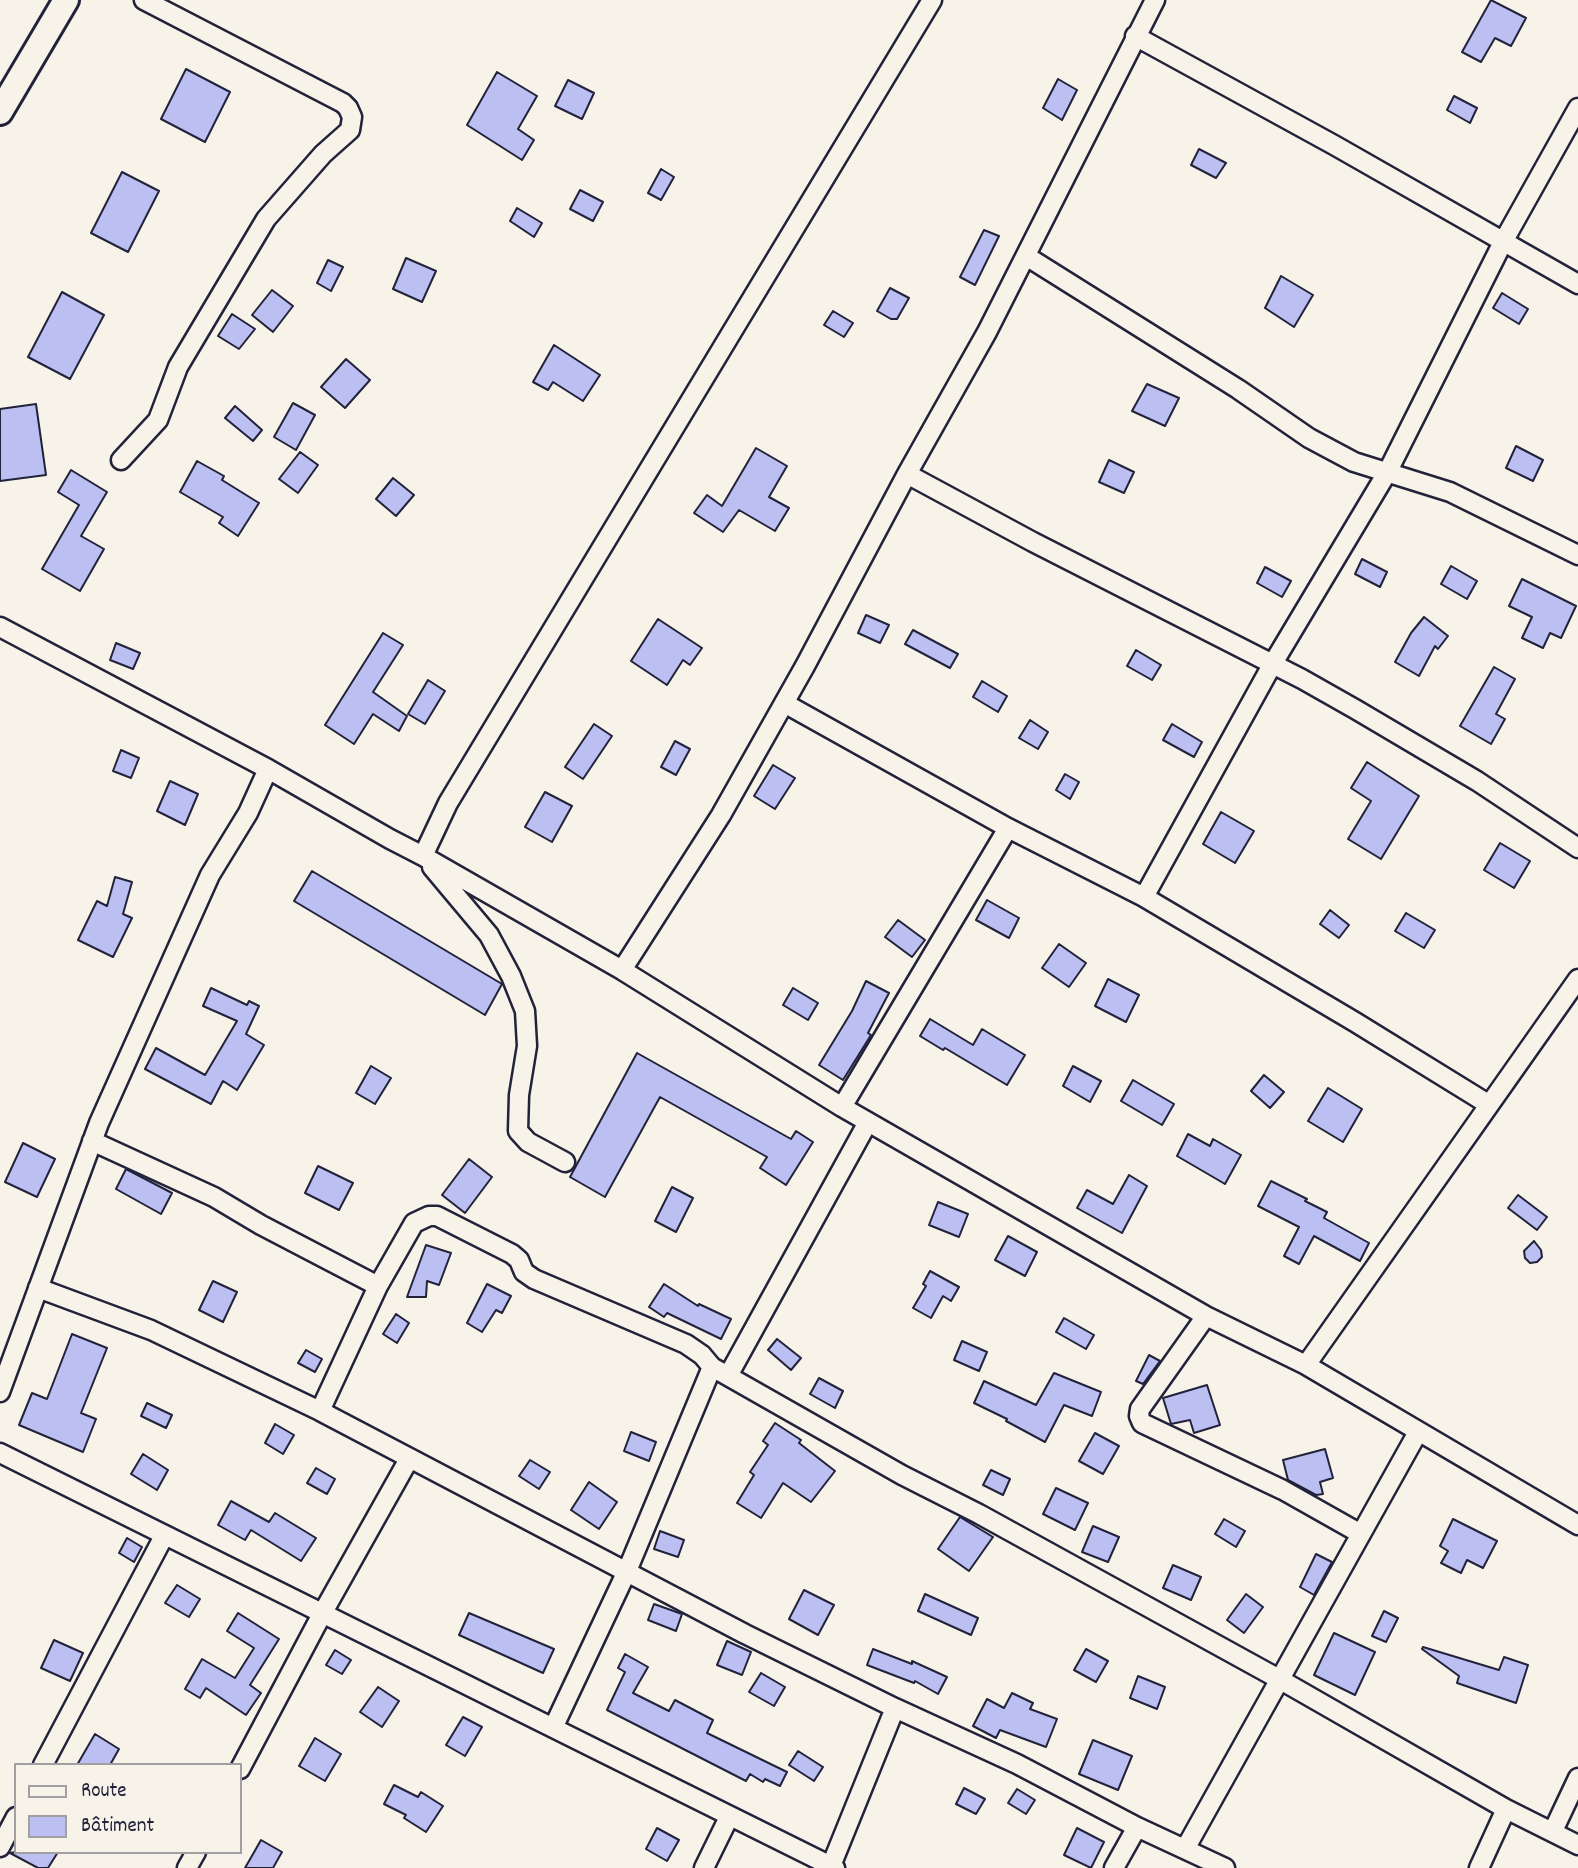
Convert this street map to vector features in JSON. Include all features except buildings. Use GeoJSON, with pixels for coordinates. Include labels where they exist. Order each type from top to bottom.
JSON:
{"type":"FeatureCollection","features":[{"type":"Feature","properties":{"kind":"street"},"geometry":{"type":"LineString","coordinates":[[0,112],[66,0]]}},
{"type":"Feature","properties":{"kind":"street"},"geometry":{"type":"LineString","coordinates":[[121,460],[158,420],[178,367],[266,219],[323,154],[350,130],[352,117],[343,103],[144,0]]}},
{"type":"Feature","properties":{"kind":"street"},"geometry":{"type":"LineString","coordinates":[[423,856],[448,803],[932,0]]}},
{"type":"Feature","properties":{"kind":"street"},"geometry":{"type":"LineString","coordinates":[[622,970],[721,815],[784,703],[987,332],[1155,0]]}},
{"type":"Feature","properties":{"kind":"street"},"geometry":{"type":"LineString","coordinates":[[1135,36],[1578,284]]}},
{"type":"Feature","properties":{"kind":"street"},"geometry":{"type":"LineString","coordinates":[[1144,897],[1272,665],[1388,471],[1503,242],[1578,108]]}},
{"type":"Feature","properties":{"kind":"street"},"geometry":{"type":"LineString","coordinates":[[1026,256],[1238,389],[1309,438],[1354,461],[1450,492],[1578,555]]}},
{"type":"Feature","properties":{"kind":"street"},"geometry":{"type":"LineString","coordinates":[[907,474],[1355,709],[1477,781],[1578,848]]}},
{"type":"Feature","properties":{"kind":"street"},"geometry":{"type":"LineString","coordinates":[[0,627],[268,769],[423,856],[622,970],[842,1107],[1206,1316],[1306,1365],[1578,1525]]}},
{"type":"Feature","properties":{"kind":"street"},"geometry":{"type":"LineString","coordinates":[[784,703],[1008,828],[1144,897],[1356,1021],[1488,1104]]}},
{"type":"Feature","properties":{"kind":"street"},"geometry":{"type":"LineString","coordinates":[[0,1392],[92,1141],[210,875],[248,813],[268,769]]}},
{"type":"Feature","properties":{"kind":"street"},"geometry":{"type":"LineString","coordinates":[[842,1107],[1008,828]]}},
{"type":"Feature","properties":{"kind":"street"},"geometry":{"type":"LineString","coordinates":[[423,856],[489,935],[511,976],[525,1011],[527,1046],[519,1095],[517,1131],[528,1142],[565,1161]]}},
{"type":"Feature","properties":{"kind":"street"},"geometry":{"type":"LineString","coordinates":[[1306,1365],[1578,979]]}},
{"type":"Feature","properties":{"kind":"street"},"geometry":{"type":"LineString","coordinates":[[554,1727],[720,1372],[868,1122]]}},
{"type":"Feature","properties":{"kind":"street"},"geometry":{"type":"LineString","coordinates":[[92,1141],[214,1197],[261,1225],[378,1286]]}},
{"type":"Feature","properties":{"kind":"street"},"geometry":{"type":"LineString","coordinates":[[320,1410],[378,1286],[414,1223],[421,1218],[437,1216],[512,1254],[519,1260],[524,1272],[534,1279],[686,1344],[702,1354],[720,1372],[902,1475],[979,1514],[1279,1679],[1506,1809],[1578,1845]]}},
{"type":"Feature","properties":{"kind":"street"},"geometry":{"type":"LineString","coordinates":[[38,1288],[151,1330],[320,1410],[746,1634],[895,1708],[1017,1764],[1138,1827],[1225,1868]]}},
{"type":"Feature","properties":{"kind":"street"},"geometry":{"type":"LineString","coordinates":[[1206,1316],[1140,1409],[1142,1423],[1283,1490],[1361,1534]]}},
{"type":"Feature","properties":{"kind":"street"},"geometry":{"type":"LineString","coordinates":[[1185,1849],[1418,1432]]}},
{"type":"Feature","properties":{"kind":"street"},"geometry":{"type":"LineString","coordinates":[[0,1453],[833,1867],[895,1708]]}},
{"type":"Feature","properties":{"kind":"street"},"geometry":{"type":"LineString","coordinates":[[242,1765],[322,1614],[409,1459]]}},
{"type":"Feature","properties":{"kind":"street"},"geometry":{"type":"LineString","coordinates":[[44,1763],[164,1536]]}},
{"type":"Feature","properties":{"kind":"street"},"geometry":{"type":"LineString","coordinates":[[1553,1831],[1578,1778]]}},
{"type":"Feature","properties":{"kind":"street"},"geometry":{"type":"LineString","coordinates":[[1479,1868],[1506,1809]]}},
{"type":"Feature","properties":{"kind":"street"},"geometry":{"type":"LineString","coordinates":[[704,1868],[729,1817]]}},
{"type":"Feature","properties":{"kind":"street"},"geometry":{"type":"LineString","coordinates":[[0,1847],[14,1821]]}},
{"type":"Feature","properties":{"kind":"street"},"geometry":{"type":"LineString","coordinates":[[1114,1868],[1138,1827]]}}]}
